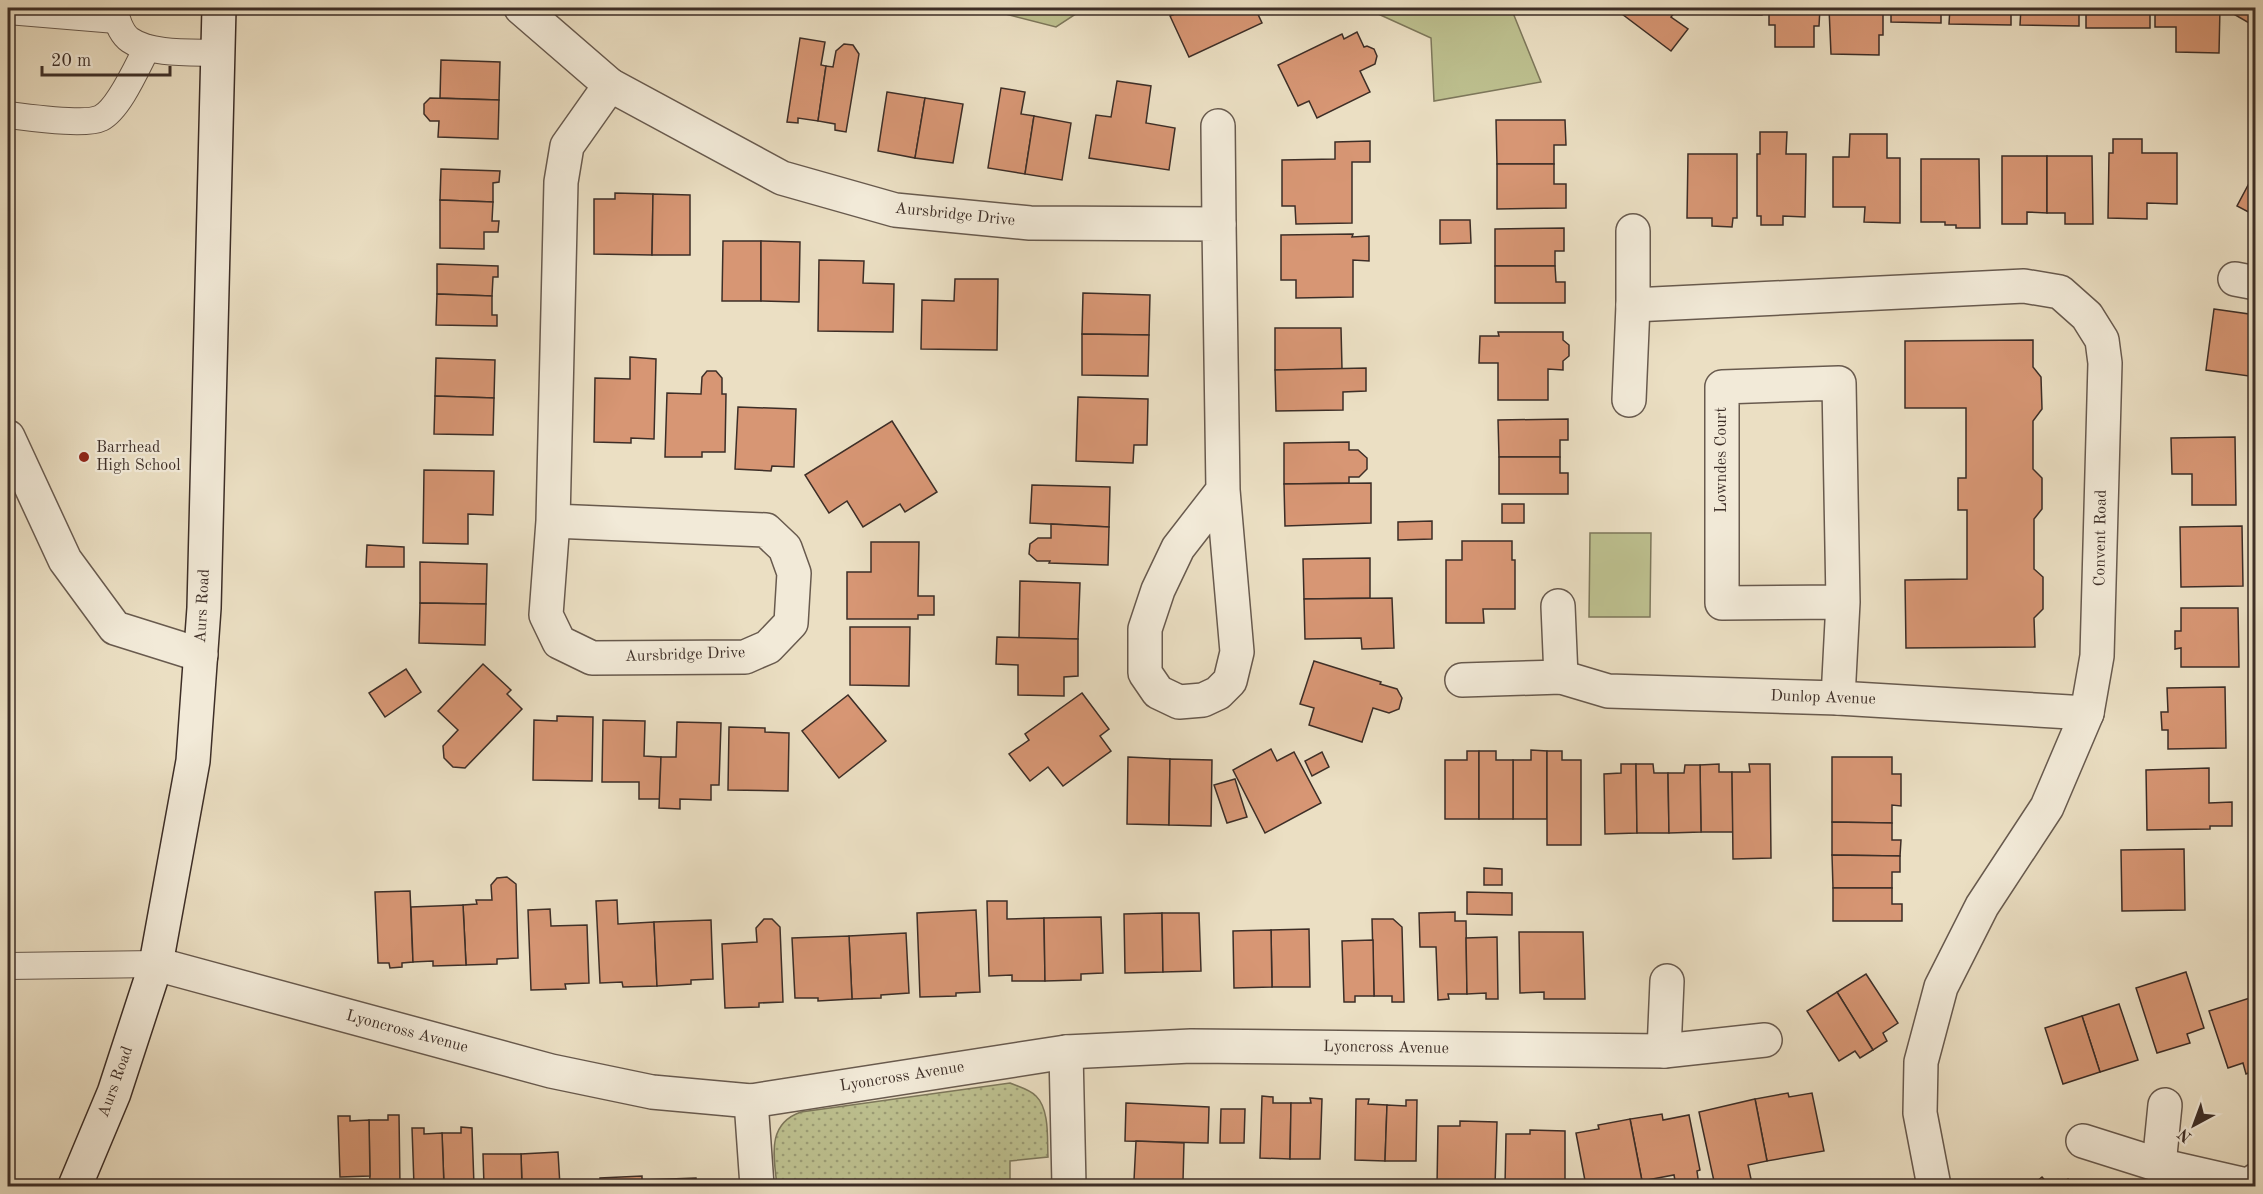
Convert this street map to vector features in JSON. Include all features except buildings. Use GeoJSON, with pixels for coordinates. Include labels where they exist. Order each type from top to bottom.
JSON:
{"type":"FeatureCollection","features":[{"type":"Feature","properties":{"kind":"street","name":"Aurs Road"},"geometry":{"type":"LineString","coordinates":[[75,1186],[114,1093],[156,964],[193,761],[204,608],[219,8]]}},
{"type":"Feature","properties":{"kind":"street","name":"Aursbridge Drive"},"geometry":{"type":"LineString","coordinates":[[521,8],[610,85],[782,178],[895,210],[1030,223],[1220,224]]}},
{"type":"Feature","properties":{"kind":"street","name":"Aursbridge Drive"},"geometry":{"type":"LineString","coordinates":[[553,521],[765,530],[785,548],[794,573],[791,623],[768,647],[745,657],[592,658],[559,642],[546,615],[553,521],[561,182],[567,146],[610,85]]}},
{"type":"Feature","properties":{"kind":"street"},"geometry":{"type":"LineString","coordinates":[[1218,126],[1223,489],[1237,652],[1230,681],[1218,693],[1203,700],[1179,702],[1158,692],[1145,673],[1145,629],[1158,590],[1179,548],[1223,489]]}},
{"type":"Feature","properties":{"kind":"street"},"geometry":{"type":"LineString","coordinates":[[1629,400],[1634,305],[1633,231]]}},
{"type":"Feature","properties":{"kind":"street","name":"Convent Road"},"geometry":{"type":"LineString","coordinates":[[1634,305],[2024,286],[2060,292],[2087,316],[2102,340],[2105,363],[2097,656],[2086,713],[2047,807],[1982,906],[1941,987],[1921,1062],[1920,1113],[1934,1186]]}},
{"type":"Feature","properties":{"kind":"street","name":"Lowndes Court"},"geometry":{"type":"LineString","coordinates":[[1838,698],[1843,602],[1839,384],[1722,387],[1722,603],[1843,602]]}},
{"type":"Feature","properties":{"kind":"street"},"geometry":{"type":"LineString","coordinates":[[8,437],[65,560],[115,628],[201,655]]}},
{"type":"Feature","properties":{"kind":"street"},"geometry":{"type":"LineString","coordinates":[[1558,606],[1561,677]]}},
{"type":"Feature","properties":{"kind":"street","name":"Dunlop Avenue"},"geometry":{"type":"LineString","coordinates":[[1462,680],[1561,677],[1608,691],[1838,698],[2086,713]]}},
{"type":"Feature","properties":{"kind":"street","name":"Lyoncross Avenue"},"geometry":{"type":"LineString","coordinates":[[156,964],[551,1071],[651,1092],[751,1101],[1066,1052],[1191,1046],[1664,1051],[1765,1040]]}},
{"type":"Feature","properties":{"kind":"street"},"geometry":{"type":"LineString","coordinates":[[1664,1051],[1667,981]]}},
{"type":"Feature","properties":{"kind":"street"},"geometry":{"type":"LineString","coordinates":[[1066,1052],[1069,1186]]}},
{"type":"Feature","properties":{"kind":"street"},"geometry":{"type":"LineString","coordinates":[[751,1101],[757,1186]]}},
{"type":"Feature","properties":{"kind":"street"},"geometry":{"type":"LineString","coordinates":[[2159,1165],[2165,1105]]}},
{"type":"Feature","properties":{"kind":"street"},"geometry":{"type":"LineString","coordinates":[[2083,1141],[2159,1165],[2251,1186],[2256,1180]]}},
{"type":"Feature","properties":{"kind":"lane"},"geometry":{"type":"LineString","coordinates":[[8,11],[115,14],[128,40],[147,48],[218,53]]}},
{"type":"Feature","properties":{"kind":"lane"},"geometry":{"type":"LineString","coordinates":[[8,115],[71,122],[100,119],[115,106],[147,48]]}},
{"type":"Feature","properties":{"kind":"lane"},"geometry":{"type":"LineString","coordinates":[[8,966],[156,964]]}},
{"type":"Feature","properties":{"kind":"green space"},"geometry":{"type":"Polygon","coordinates":[[[982,8],[1085,8],[1056,27],[982,8]]]}},
{"type":"Feature","properties":{"kind":"green space"},"geometry":{"type":"Polygon","coordinates":[[[1365,8],[1511,8],[1541,82],[1434,101],[1431,38],[1365,8]]]}},
{"type":"Feature","properties":{"kind":"green space"},"geometry":{"type":"Polygon","coordinates":[[[1590,533],[1651,533],[1650,617],[1589,617],[1590,533]]]}},
{"type":"Feature","properties":{"kind":"green space"},"geometry":{"type":"Polygon","coordinates":[[[1010,1083],[1036,1096],[1044,1109],[1048,1157],[1010,1161],[1010,1186],[777,1186],[774,1153],[777,1133],[790,1117],[801,1112],[1010,1083]]]}},
{"type":"Feature","properties":{"kind":"place","name":"Barrhead High School"},"geometry":{"type":"Point","coordinates":[84,457]}}]}
